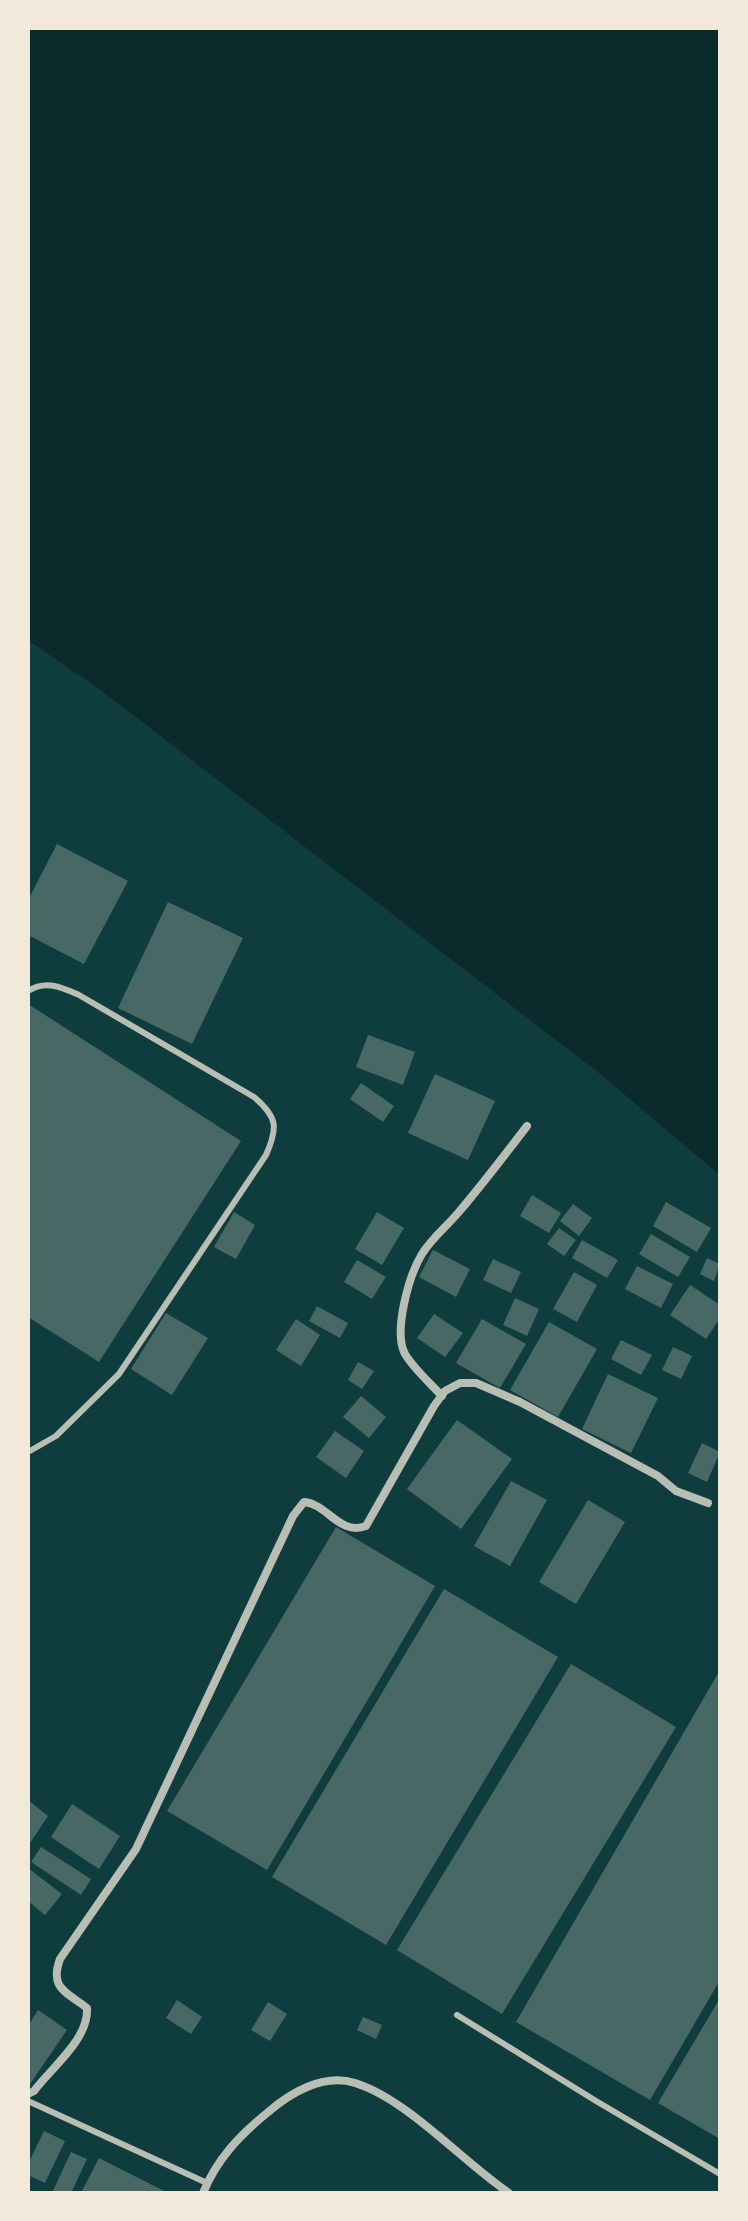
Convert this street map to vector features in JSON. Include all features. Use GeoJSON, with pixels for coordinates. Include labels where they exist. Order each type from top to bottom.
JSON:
{"type":"FeatureCollection","features":[{"type":"Feature","properties":{"kind":"street"},"geometry":{"type":"LineString","coordinates":[[442,1396],[405,1353],[401,1334],[402,1314],[420,1258],[429,1244],[470,1199],[527,1126]]}},
{"type":"Feature","properties":{"kind":"street"},"geometry":{"type":"LineString","coordinates":[[28,2094],[34,2091],[76,2039],[88,2018],[87,2008],[62,1990],[57,1982],[56,1971],[60,1959],[136,1849],[293,1516],[304,1502],[321,1506],[343,1526],[358,1529],[366,1526],[442,1396],[460,1383],[476,1383],[520,1402],[658,1476],[676,1491],[708,1503]]}},
{"type":"Feature","properties":{"kind":"street"},"geometry":{"type":"LineString","coordinates":[[203,2193],[231,2144],[286,2097],[307,2087],[333,2082],[354,2083],[392,2102],[509,2193]]}},
{"type":"Feature","properties":{"kind":"lane"},"geometry":{"type":"LineString","coordinates":[[28,991],[38,985],[50,985],[79,995],[245,1091],[268,1108],[275,1122],[273,1140],[266,1155],[134,1354],[107,1387],[56,1436],[28,1452]]}},
{"type":"Feature","properties":{"kind":"lane"},"geometry":{"type":"LineString","coordinates":[[457,2015],[720,2174]]}},
{"type":"Feature","properties":{"kind":"lane"},"geometry":{"type":"LineString","coordinates":[[28,2101],[207,2183]]}},
{"type":"Feature","properties":{"kind":"water"},"geometry":{"type":"Polygon","coordinates":[[[28,28],[720,28],[720,1175],[599,1073],[102,691],[28,640],[28,28]]]}},
{"type":"Feature","properties":{"kind":"building"},"geometry":{"type":"Polygon","coordinates":[[[57,844],[128,881],[84,964],[28,935],[28,900],[57,844]]]}},
{"type":"Feature","properties":{"kind":"building"},"geometry":{"type":"Polygon","coordinates":[[[168,902],[243,938],[192,1044],[118,1008],[168,902]]]}},
{"type":"Feature","properties":{"kind":"building"},"geometry":{"type":"Polygon","coordinates":[[[28,1004],[241,1141],[99,1362],[28,1317],[28,1004]]]}},
{"type":"Feature","properties":{"kind":"building"},"geometry":{"type":"Polygon","coordinates":[[[368,1035],[415,1052],[403,1085],[356,1067],[368,1035]]]}},
{"type":"Feature","properties":{"kind":"building"},"geometry":{"type":"Polygon","coordinates":[[[435,1074],[495,1101],[468,1160],[408,1133],[435,1074]]]}},
{"type":"Feature","properties":{"kind":"building"},"geometry":{"type":"Polygon","coordinates":[[[361,1083],[394,1106],[383,1122],[350,1099],[361,1083]]]}},
{"type":"Feature","properties":{"kind":"building"},"geometry":{"type":"Polygon","coordinates":[[[532,1195],[561,1213],[549,1233],[520,1216],[532,1195]]]}},
{"type":"Feature","properties":{"kind":"building"},"geometry":{"type":"Polygon","coordinates":[[[666,1202],[711,1228],[697,1252],[653,1226],[666,1202]]]}},
{"type":"Feature","properties":{"kind":"building"},"geometry":{"type":"Polygon","coordinates":[[[573,1204],[592,1218],[579,1236],[560,1221],[573,1204]]]}},
{"type":"Feature","properties":{"kind":"building"},"geometry":{"type":"Polygon","coordinates":[[[234,1212],[255,1225],[236,1259],[214,1247],[234,1212]]]}},
{"type":"Feature","properties":{"kind":"building"},"geometry":{"type":"Polygon","coordinates":[[[377,1212],[404,1228],[382,1265],[355,1249],[377,1212]]]}},
{"type":"Feature","properties":{"kind":"building"},"geometry":{"type":"Polygon","coordinates":[[[559,1228],[576,1240],[564,1256],[547,1244],[559,1228]]]}},
{"type":"Feature","properties":{"kind":"building"},"geometry":{"type":"Polygon","coordinates":[[[651,1234],[690,1257],[678,1277],[639,1254],[651,1234]]]}},
{"type":"Feature","properties":{"kind":"building"},"geometry":{"type":"Polygon","coordinates":[[[582,1240],[618,1260],[607,1278],[572,1258],[582,1240]]]}},
{"type":"Feature","properties":{"kind":"building"},"geometry":{"type":"Polygon","coordinates":[[[433,1250],[470,1269],[456,1297],[419,1277],[433,1250]]]}},
{"type":"Feature","properties":{"kind":"building"},"geometry":{"type":"Polygon","coordinates":[[[707,1258],[720,1264],[714,1281],[700,1274],[707,1258]]]}},
{"type":"Feature","properties":{"kind":"building"},"geometry":{"type":"Polygon","coordinates":[[[493,1259],[521,1272],[511,1293],[483,1280],[493,1259]]]}},
{"type":"Feature","properties":{"kind":"building"},"geometry":{"type":"Polygon","coordinates":[[[357,1260],[386,1277],[372,1299],[344,1282],[357,1260]]]}},
{"type":"Feature","properties":{"kind":"building"},"geometry":{"type":"Polygon","coordinates":[[[637,1266],[673,1284],[661,1308],[625,1289],[637,1266]]]}},
{"type":"Feature","properties":{"kind":"building"},"geometry":{"type":"Polygon","coordinates":[[[574,1272],[597,1285],[577,1322],[553,1309],[574,1272]]]}},
{"type":"Feature","properties":{"kind":"building"},"geometry":{"type":"Polygon","coordinates":[[[690,1285],[720,1305],[720,1318],[706,1339],[670,1315],[690,1285]]]}},
{"type":"Feature","properties":{"kind":"building"},"geometry":{"type":"Polygon","coordinates":[[[515,1298],[539,1309],[527,1336],[503,1325],[515,1298]]]}},
{"type":"Feature","properties":{"kind":"building"},"geometry":{"type":"Polygon","coordinates":[[[317,1306],[348,1323],[340,1338],[309,1321],[317,1306]]]}},
{"type":"Feature","properties":{"kind":"building"},"geometry":{"type":"Polygon","coordinates":[[[166,1313],[208,1338],[172,1395],[131,1369],[166,1313]]]}},
{"type":"Feature","properties":{"kind":"building"},"geometry":{"type":"Polygon","coordinates":[[[434,1314],[463,1333],[445,1357],[417,1338],[434,1314]]]}},
{"type":"Feature","properties":{"kind":"building"},"geometry":{"type":"Polygon","coordinates":[[[296,1319],[320,1335],[301,1366],[276,1350],[296,1319]]]}},
{"type":"Feature","properties":{"kind":"building"},"geometry":{"type":"Polygon","coordinates":[[[482,1319],[526,1344],[500,1388],[456,1363],[482,1319]]]}},
{"type":"Feature","properties":{"kind":"building"},"geometry":{"type":"Polygon","coordinates":[[[549,1322],[597,1349],[558,1417],[510,1390],[549,1322]]]}},
{"type":"Feature","properties":{"kind":"building"},"geometry":{"type":"Polygon","coordinates":[[[621,1340],[652,1355],[641,1375],[611,1359],[621,1340]]]}},
{"type":"Feature","properties":{"kind":"building"},"geometry":{"type":"Polygon","coordinates":[[[673,1347],[692,1356],[681,1379],[662,1370],[673,1347]]]}},
{"type":"Feature","properties":{"kind":"building"},"geometry":{"type":"Polygon","coordinates":[[[358,1362],[374,1371],[362,1389],[348,1380],[358,1362]]]}},
{"type":"Feature","properties":{"kind":"building"},"geometry":{"type":"Polygon","coordinates":[[[608,1374],[658,1398],[631,1453],[582,1429],[608,1374]]]}},
{"type":"Feature","properties":{"kind":"building"},"geometry":{"type":"Polygon","coordinates":[[[361,1396],[386,1417],[369,1438],[343,1417],[361,1396]]]}},
{"type":"Feature","properties":{"kind":"building"},"geometry":{"type":"Polygon","coordinates":[[[457,1420],[512,1459],[461,1529],[407,1489],[457,1420]]]}},
{"type":"Feature","properties":{"kind":"building"},"geometry":{"type":"Polygon","coordinates":[[[335,1431],[364,1451],[346,1478],[316,1457],[335,1431]]]}},
{"type":"Feature","properties":{"kind":"building"},"geometry":{"type":"Polygon","coordinates":[[[702,1443],[720,1452],[707,1482],[688,1473],[702,1443]]]}},
{"type":"Feature","properties":{"kind":"building"},"geometry":{"type":"Polygon","coordinates":[[[511,1481],[547,1500],[510,1566],[474,1546],[511,1481]]]}},
{"type":"Feature","properties":{"kind":"building"},"geometry":{"type":"Polygon","coordinates":[[[588,1500],[625,1522],[576,1604],[539,1582],[588,1500]]]}},
{"type":"Feature","properties":{"kind":"building"},"geometry":{"type":"Polygon","coordinates":[[[336,1527],[435,1586],[267,1870],[167,1811],[336,1527]]]}},
{"type":"Feature","properties":{"kind":"building"},"geometry":{"type":"Polygon","coordinates":[[[444,1589],[558,1657],[386,1945],[272,1877],[444,1589]]]}},
{"type":"Feature","properties":{"kind":"building"},"geometry":{"type":"Polygon","coordinates":[[[571,1664],[676,1727],[502,2014],[397,1950],[571,1664]]]}},
{"type":"Feature","properties":{"kind":"building"},"geometry":{"type":"Polygon","coordinates":[[[720,1670],[720,1980],[650,2100],[516,2022],[720,1670]]]}},
{"type":"Feature","properties":{"kind":"building"},"geometry":{"type":"Polygon","coordinates":[[[28,1800],[48,1816],[28,1846],[28,1800]]]}},
{"type":"Feature","properties":{"kind":"building"},"geometry":{"type":"Polygon","coordinates":[[[72,1804],[120,1836],[99,1869],[51,1837],[72,1804]]]}},
{"type":"Feature","properties":{"kind":"building"},"geometry":{"type":"Polygon","coordinates":[[[41,1847],[91,1879],[81,1895],[31,1862],[41,1847]]]}},
{"type":"Feature","properties":{"kind":"building"},"geometry":{"type":"Polygon","coordinates":[[[28,1868],[62,1894],[45,1915],[28,1901],[28,1868]]]}},
{"type":"Feature","properties":{"kind":"building"},"geometry":{"type":"Polygon","coordinates":[[[720,1998],[720,2139],[658,2103],[720,1998]]]}},
{"type":"Feature","properties":{"kind":"building"},"geometry":{"type":"Polygon","coordinates":[[[177,2000],[202,2017],[191,2034],[166,2018],[177,2000]]]}},
{"type":"Feature","properties":{"kind":"building"},"geometry":{"type":"Polygon","coordinates":[[[268,2002],[287,2014],[270,2041],[251,2030],[268,2002]]]}},
{"type":"Feature","properties":{"kind":"building"},"geometry":{"type":"Polygon","coordinates":[[[38,2010],[67,2030],[28,2087],[28,2026],[38,2010]]]}},
{"type":"Feature","properties":{"kind":"building"},"geometry":{"type":"Polygon","coordinates":[[[363,2017],[382,2025],[376,2039],[357,2030],[363,2017]]]}},
{"type":"Feature","properties":{"kind":"building"},"geometry":{"type":"Polygon","coordinates":[[[44,2131],[65,2141],[45,2183],[28,2175],[28,2164],[44,2131]]]}},
{"type":"Feature","properties":{"kind":"building"},"geometry":{"type":"Polygon","coordinates":[[[71,2152],[87,2159],[71,2193],[52,2193],[71,2152]]]}},
{"type":"Feature","properties":{"kind":"building"},"geometry":{"type":"Polygon","coordinates":[[[99,2158],[168,2193],[81,2193],[99,2158]]]}}]}
